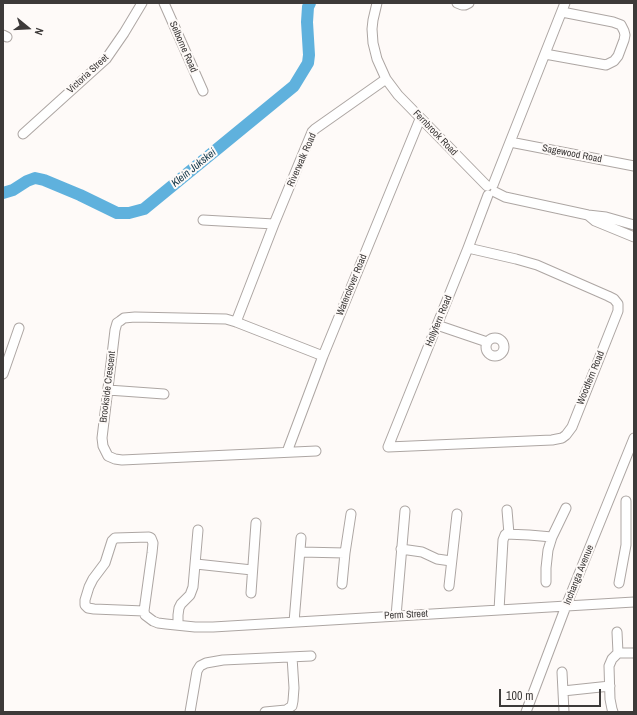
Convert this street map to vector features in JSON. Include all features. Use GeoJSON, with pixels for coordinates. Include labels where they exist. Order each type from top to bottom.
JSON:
{"type":"FeatureCollection","features":[{"type":"Feature","properties":{"kind":"street","name":"Victoria Street"},"geometry":{"type":"LineString","coordinates":[[23,134],[106,59],[142,3]]}},
{"type":"Feature","properties":{"kind":"street","name":"Selborne Road"},"geometry":{"type":"LineString","coordinates":[[164,3],[203,91]]}},
{"type":"Feature","properties":{"kind":"street"},"geometry":{"type":"LineString","coordinates":[[377,3],[372,29],[373,43],[377,59],[386,79]]}},
{"type":"Feature","properties":{"kind":"street"},"geometry":{"type":"LineString","coordinates":[[457,3],[465,5],[469,3]]}},
{"type":"Feature","properties":{"kind":"street","name":"Hollyfern Road"},"geometry":{"type":"LineString","coordinates":[[388,448],[565,3]]}},
{"type":"Feature","properties":{"kind":"street"},"geometry":{"type":"LineString","coordinates":[[545,54],[601,64],[611,63],[618,56],[625,35],[621,25],[613,22],[562,12]]}},
{"type":"Feature","properties":{"kind":"street","name":"Fernbrook Road"},"geometry":{"type":"LineString","coordinates":[[386,79],[398,95],[491,190]]}},
{"type":"Feature","properties":{"kind":"street","name":"Riverwalk Road"},"geometry":{"type":"LineString","coordinates":[[236,322],[312,132],[386,79]]}},
{"type":"Feature","properties":{"kind":"street","name":"Waterclover Road"},"geometry":{"type":"LineString","coordinates":[[287,452],[323,356],[420,118]]}},
{"type":"Feature","properties":{"kind":"street","name":"Sagewood Road"},"geometry":{"type":"LineString","coordinates":[[510,142],[634,166]]}},
{"type":"Feature","properties":{"kind":"street"},"geometry":{"type":"LineString","coordinates":[[491,190],[505,197],[633,224],[631,236],[595,221],[588,215]]}},
{"type":"Feature","properties":{"kind":"street"},"geometry":{"type":"LineString","coordinates":[[203,220],[274,224]]}},
{"type":"Feature","properties":{"kind":"street","name":"Woodfern Road"},"geometry":{"type":"LineString","coordinates":[[388,448],[552,440],[562,438],[572,427],[618,311],[618,304],[614,299],[608,296],[537,265],[468,248]]}},
{"type":"Feature","properties":{"kind":"street","name":"Brookside Crescent"},"geometry":{"type":"LineString","coordinates":[[316,451],[133,460],[115,459],[110,457],[102,443],[115,330],[117,323],[122,319],[135,317],[226,319],[323,356]]}},
{"type":"Feature","properties":{"kind":"street"},"geometry":{"type":"LineString","coordinates":[[437,325],[488,342]]}},
{"type":"Feature","properties":{"kind":"street"},"geometry":{"type":"LineString","coordinates":[[3,374],[7,351],[19,328]]}},
{"type":"Feature","properties":{"kind":"street"},"geometry":{"type":"LineString","coordinates":[[108,390],[164,394]]}},
{"type":"Feature","properties":{"kind":"street","name":"Inchanga Avenue"},"geometry":{"type":"LineString","coordinates":[[526,712],[566,606],[634,438]]}},
{"type":"Feature","properties":{"kind":"street"},"geometry":{"type":"LineString","coordinates":[[619,583],[630,546],[626,501]]}},
{"type":"Feature","properties":{"kind":"street"},"geometry":{"type":"LineString","coordinates":[[546,582],[547,558],[552,537],[566,508]]}},
{"type":"Feature","properties":{"kind":"street"},"geometry":{"type":"LineString","coordinates":[[507,510],[508,534]]}},
{"type":"Feature","properties":{"kind":"street"},"geometry":{"type":"LineString","coordinates":[[396,616],[405,512]]}},
{"type":"Feature","properties":{"kind":"street"},"geometry":{"type":"LineString","coordinates":[[342,584],[351,514]]}},
{"type":"Feature","properties":{"kind":"street"},"geometry":{"type":"LineString","coordinates":[[449,586],[457,514]]}},
{"type":"Feature","properties":{"kind":"street"},"geometry":{"type":"LineString","coordinates":[[251,593],[256,523]]}},
{"type":"Feature","properties":{"kind":"street"},"geometry":{"type":"LineString","coordinates":[[178,625],[179,608],[190,595],[193,588],[198,530]]}},
{"type":"Feature","properties":{"kind":"street"},"geometry":{"type":"LineString","coordinates":[[499,610],[503,540],[505,535],[529,534],[552,537]]}},
{"type":"Feature","properties":{"kind":"street"},"geometry":{"type":"LineString","coordinates":[[149,537],[152,540],[152,553],[144,611],[94,609],[88,608],[85,604],[89,586],[97,572],[105,563],[112,541],[115,538],[149,537]]}},
{"type":"Feature","properties":{"kind":"street"},"geometry":{"type":"LineString","coordinates":[[294,622],[302,538]]}},
{"type":"Feature","properties":{"kind":"street"},"geometry":{"type":"LineString","coordinates":[[401,549],[422,552],[437,559],[451,561]]}},
{"type":"Feature","properties":{"kind":"street"},"geometry":{"type":"LineString","coordinates":[[301,552],[345,553]]}},
{"type":"Feature","properties":{"kind":"street"},"geometry":{"type":"LineString","coordinates":[[196,564],[252,570]]}},
{"type":"Feature","properties":{"kind":"street","name":"Perm Street"},"geometry":{"type":"LineString","coordinates":[[144,611],[153,621],[158,623],[205,627],[634,602]]}},
{"type":"Feature","properties":{"kind":"street"},"geometry":{"type":"LineString","coordinates":[[613,712],[610,699],[609,670],[610,662],[618,653],[617,632]]}},
{"type":"Feature","properties":{"kind":"street"},"geometry":{"type":"LineString","coordinates":[[618,653],[634,653]]}},
{"type":"Feature","properties":{"kind":"street"},"geometry":{"type":"LineString","coordinates":[[190,712],[197,671],[200,666],[206,662],[311,656]]}},
{"type":"Feature","properties":{"kind":"street"},"geometry":{"type":"LineString","coordinates":[[265,712],[286,710],[292,706],[294,688],[292,657]]}},
{"type":"Feature","properties":{"kind":"street"},"geometry":{"type":"LineString","coordinates":[[562,672],[564,712]]}},
{"type":"Feature","properties":{"kind":"street"},"geometry":{"type":"LineString","coordinates":[[563,691],[610,686]]}},
{"type":"Feature","properties":{"kind":"waterway","name":"Klein Jukskei"},"geometry":{"type":"LineString","coordinates":[[3,193],[13,190],[35,178],[44,180],[80,195],[117,213],[129,213],[144,209],[294,86],[308,63],[307,22],[308,7],[310,3]]}}]}
